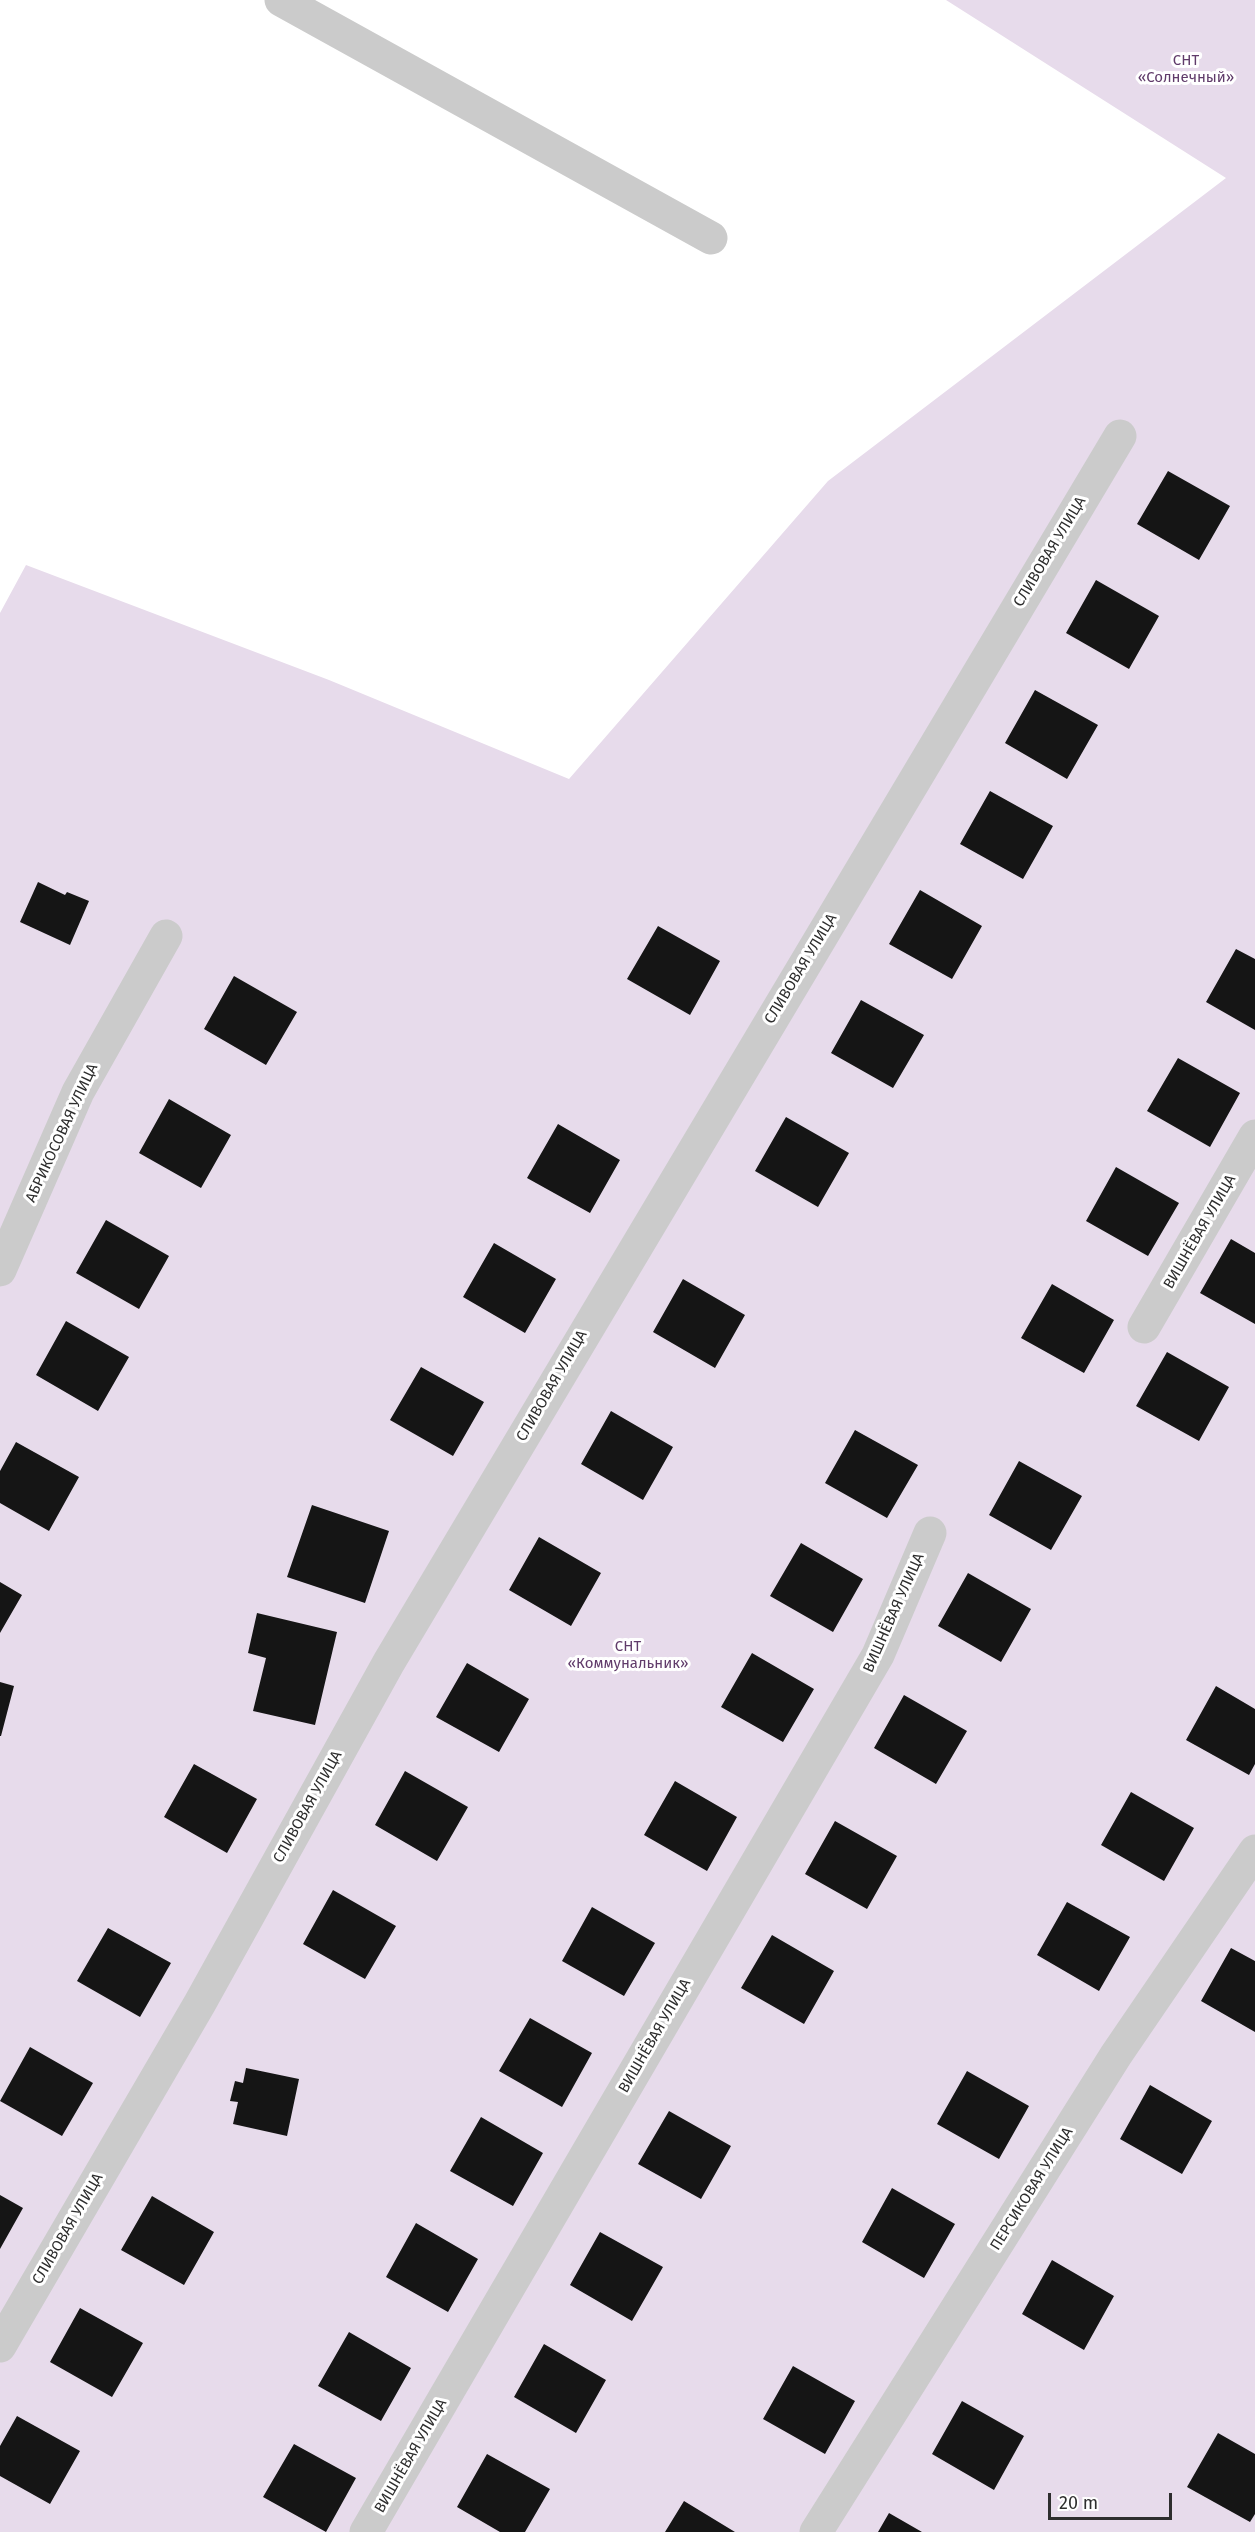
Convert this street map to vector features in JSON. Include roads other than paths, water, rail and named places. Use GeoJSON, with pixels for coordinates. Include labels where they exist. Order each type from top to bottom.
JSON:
{"type":"FeatureCollection","features":[{"type":"Feature","properties":{"kind":"street"},"geometry":{"type":"LineString","coordinates":[[281,0],[711,238]]}},
{"type":"Feature","properties":{"kind":"street","name":"СЛИВОВАЯ УЛИЦА"},"geometry":{"type":"LineString","coordinates":[[0,2346],[200,2003],[389,1662],[1120,436]]}},
{"type":"Feature","properties":{"kind":"street","name":"АБРИКОСОВАЯ УЛИЦА"},"geometry":{"type":"LineString","coordinates":[[0,1270],[78,1092],[166,936]]}},
{"type":"Feature","properties":{"kind":"street","name":"ВИШНЁВАЯ УЛИЦА"},"geometry":{"type":"LineString","coordinates":[[1144,1327],[1255,1136]]}},
{"type":"Feature","properties":{"kind":"street","name":"ВИШНЁВАЯ УЛИЦА"},"geometry":{"type":"LineString","coordinates":[[366,2532],[878,1655],[930,1533]]}},
{"type":"Feature","properties":{"kind":"street","name":"ПЕРСИКОВАЯ УЛИЦА"},"geometry":{"type":"LineString","coordinates":[[816,2532],[1116,2055],[1255,1851]]}},
{"type":"Feature","properties":{"kind":"park label","name":"СНТ «Солнечный»"},"geometry":{"type":"Point","coordinates":[1186,70]}},
{"type":"Feature","properties":{"kind":"park label","name":"СНТ «Коммунальник»"},"geometry":{"type":"Point","coordinates":[628,1656]}}]}
